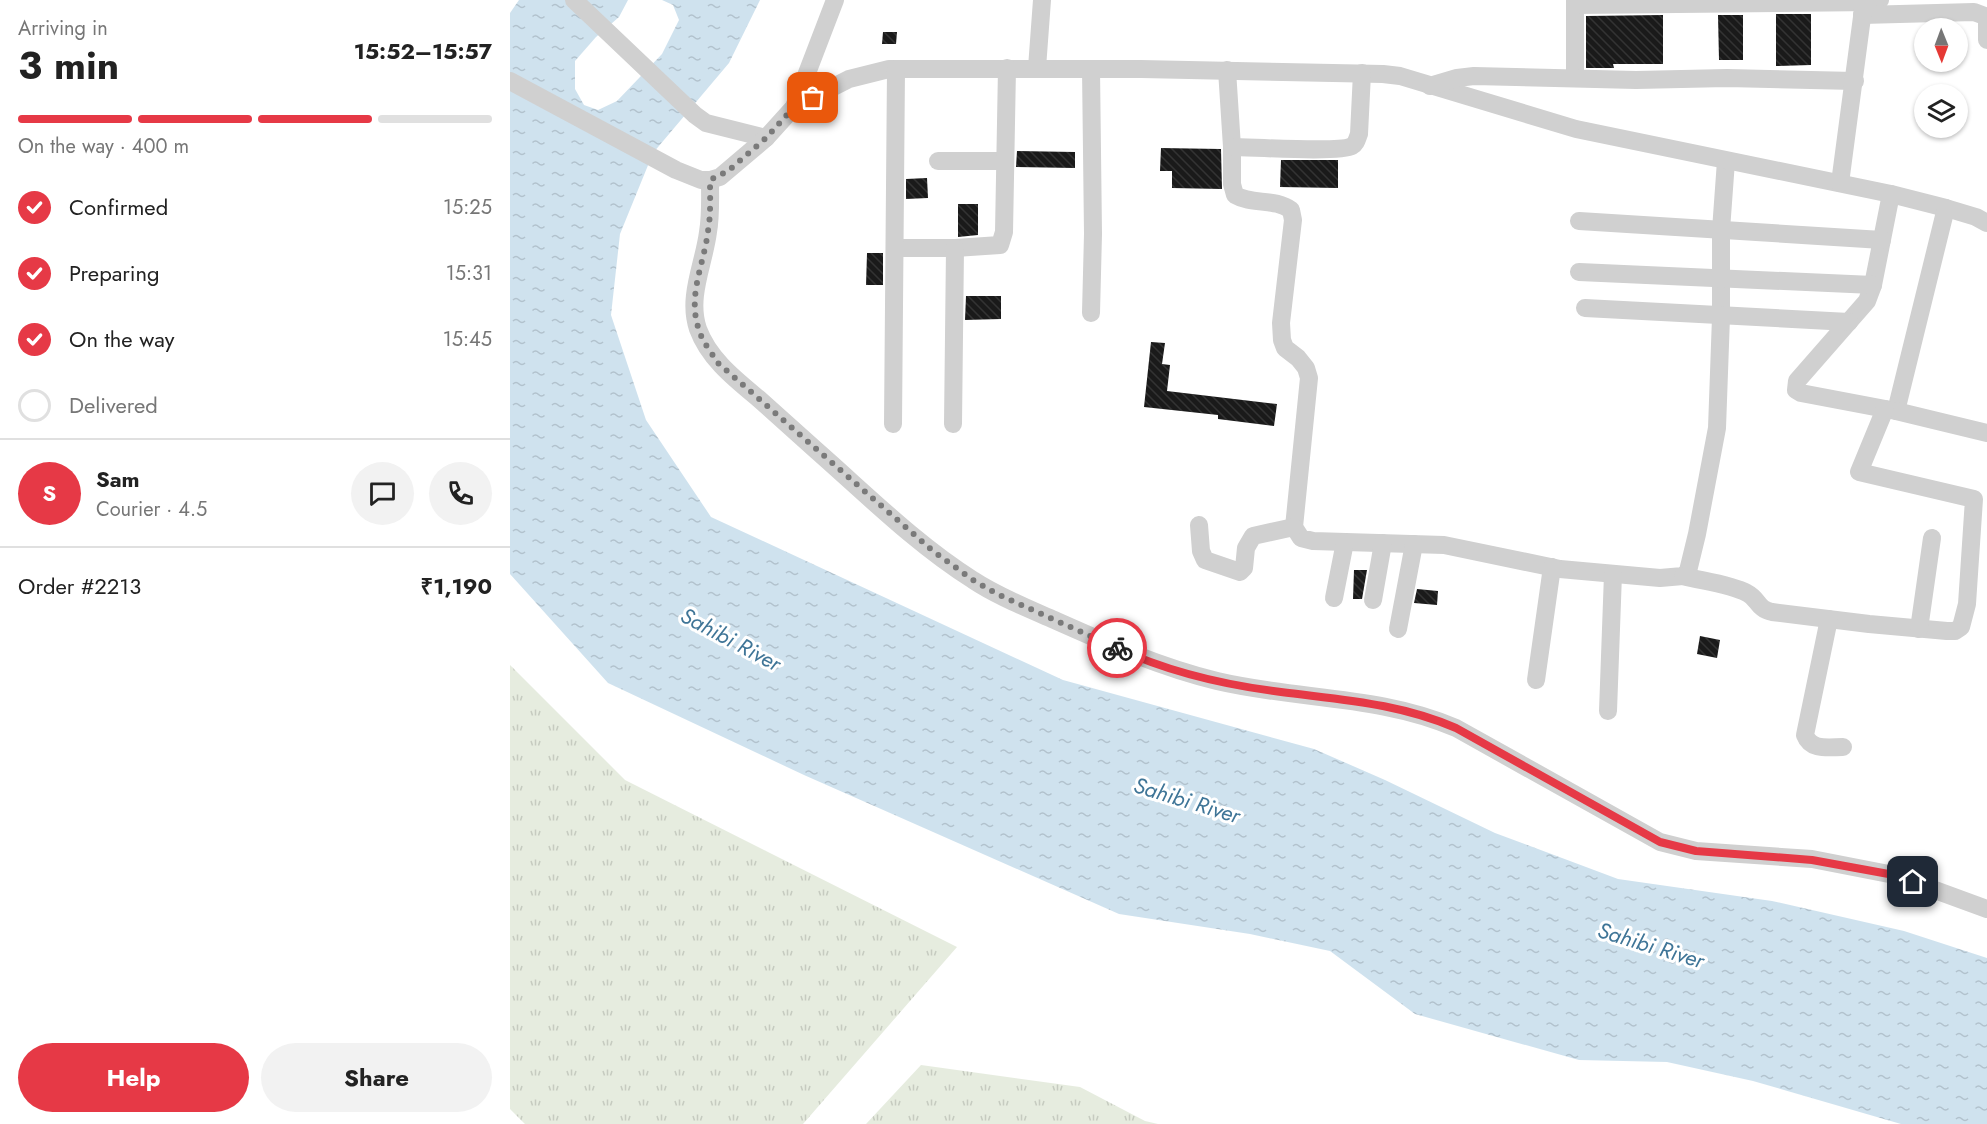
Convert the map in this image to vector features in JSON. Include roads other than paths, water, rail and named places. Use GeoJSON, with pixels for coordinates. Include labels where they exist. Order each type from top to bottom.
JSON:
{"type":"FeatureCollection","features":[{"type":"Feature","properties":{"kind":"street"},"geometry":{"type":"LineString","coordinates":[[574,0],[706,123],[766,138]]}},
{"type":"Feature","properties":{"kind":"street"},"geometry":{"type":"LineString","coordinates":[[794,107],[835,0]]}},
{"type":"Feature","properties":{"kind":"street"},"geometry":{"type":"LineString","coordinates":[[1037,68],[1042,0]]}},
{"type":"Feature","properties":{"kind":"street"},"geometry":{"type":"LineString","coordinates":[[1575,78],[1575,3],[1869,6],[1974,12],[1985,16],[1987,20],[1987,40]]}},
{"type":"Feature","properties":{"kind":"street"},"geometry":{"type":"LineString","coordinates":[[1840,183],[1869,6]]}},
{"type":"Feature","properties":{"kind":"street"},"geometry":{"type":"LineString","coordinates":[[895,248],[1000,245],[1004,232],[1008,68]]}},
{"type":"Feature","properties":{"kind":"street"},"geometry":{"type":"LineString","coordinates":[[510,81],[676,170],[701,180],[710,180],[728,171],[766,138],[794,107],[849,79],[872,72],[897,69],[1037,68],[1227,70],[1400,76],[1576,129],[1892,194],[1983,219]]}},
{"type":"Feature","properties":{"kind":"street"},"geometry":{"type":"LineString","coordinates":[[893,424],[897,69]]}},
{"type":"Feature","properties":{"kind":"street"},"geometry":{"type":"LineString","coordinates":[[1091,69],[1093,234],[1091,313]]}},
{"type":"Feature","properties":{"kind":"street"},"geometry":{"type":"LineString","coordinates":[[1227,70],[1232,184],[1235,195],[1244,201],[1284,204],[1291,210],[1293,220],[1281,323],[1282,340],[1285,348],[1306,368],[1309,378],[1294,527],[1301,538],[1313,541],[1462,548],[1552,567],[1660,578],[1683,576],[1742,590],[1755,598],[1764,610],[1919,629],[1955,631],[1961,627],[1967,604],[1974,499],[1859,472],[1890,410],[1946,208]]}},
{"type":"Feature","properties":{"kind":"street"},"geometry":{"type":"LineString","coordinates":[[1232,147],[1344,149],[1351,147],[1359,134],[1362,73]]}},
{"type":"Feature","properties":{"kind":"street"},"geometry":{"type":"LineString","coordinates":[[1430,86],[1457,78],[1474,76],[1855,81]]}},
{"type":"Feature","properties":{"kind":"street"},"geometry":{"type":"LineString","coordinates":[[938,161],[1005,161]]}},
{"type":"Feature","properties":{"kind":"street"},"geometry":{"type":"LineString","coordinates":[[1683,576],[1688,571],[1692,558],[1717,428],[1722,277],[1721,230],[1726,161]]}},
{"type":"Feature","properties":{"kind":"street"},"geometry":{"type":"LineString","coordinates":[[710,180],[708,233],[694,308],[698,329],[718,363],[933,551],[981,585],[1131,655],[1176,670],[1278,692],[1392,706],[1434,718],[1456,728],[1660,842],[1696,851],[1812,860],[1894,875],[1987,909]]}},
{"type":"Feature","properties":{"kind":"street"},"geometry":{"type":"LineString","coordinates":[[1892,194],[1867,301],[1797,381],[1796,390],[1801,393],[1890,410],[1987,433]]}},
{"type":"Feature","properties":{"kind":"street"},"geometry":{"type":"LineString","coordinates":[[1579,221],[1882,240]]}},
{"type":"Feature","properties":{"kind":"street"},"geometry":{"type":"LineString","coordinates":[[953,424],[955,248]]}},
{"type":"Feature","properties":{"kind":"street"},"geometry":{"type":"LineString","coordinates":[[1579,272],[1872,285]]}},
{"type":"Feature","properties":{"kind":"street"},"geometry":{"type":"LineString","coordinates":[[1585,308],[1849,322]]}},
{"type":"Feature","properties":{"kind":"street"},"geometry":{"type":"LineString","coordinates":[[1199,525],[1201,551],[1205,560],[1240,572],[1244,568],[1246,548],[1253,536],[1294,527]]}},
{"type":"Feature","properties":{"kind":"street"},"geometry":{"type":"LineString","coordinates":[[1919,629],[1932,538]]}},
{"type":"Feature","properties":{"kind":"street"},"geometry":{"type":"LineString","coordinates":[[1334,598],[1345,542]]}},
{"type":"Feature","properties":{"kind":"street"},"geometry":{"type":"LineString","coordinates":[[1373,600],[1383,543]]}},
{"type":"Feature","properties":{"kind":"street"},"geometry":{"type":"LineString","coordinates":[[1398,629],[1414,544]]}},
{"type":"Feature","properties":{"kind":"street"},"geometry":{"type":"LineString","coordinates":[[1536,680],[1552,567]]}},
{"type":"Feature","properties":{"kind":"street"},"geometry":{"type":"LineString","coordinates":[[1608,711],[1613,574]]}},
{"type":"Feature","properties":{"kind":"street"},"geometry":{"type":"LineString","coordinates":[[1829,619],[1805,735],[1813,746],[1843,747]]}},
{"type":"Feature","properties":{"kind":"water","name":"Sahibi River"},"geometry":{"type":"Polygon","coordinates":[[[519,0],[628,0],[619,17],[596,37],[575,61],[575,89],[584,105],[598,110],[617,101],[662,54],[679,20],[673,5],[662,0],[760,0],[729,63],[653,153],[620,234],[611,315],[646,420],[711,517],[1063,680],[1314,749],[1495,833],[1618,879],[1772,901],[1904,931],[1987,958],[1987,1124],[1901,1124],[1753,1081],[1667,1062],[1579,1060],[1415,1014],[1330,951],[1250,934],[1119,914],[804,775],[608,683],[510,574],[510,13],[519,0]]]}}]}
